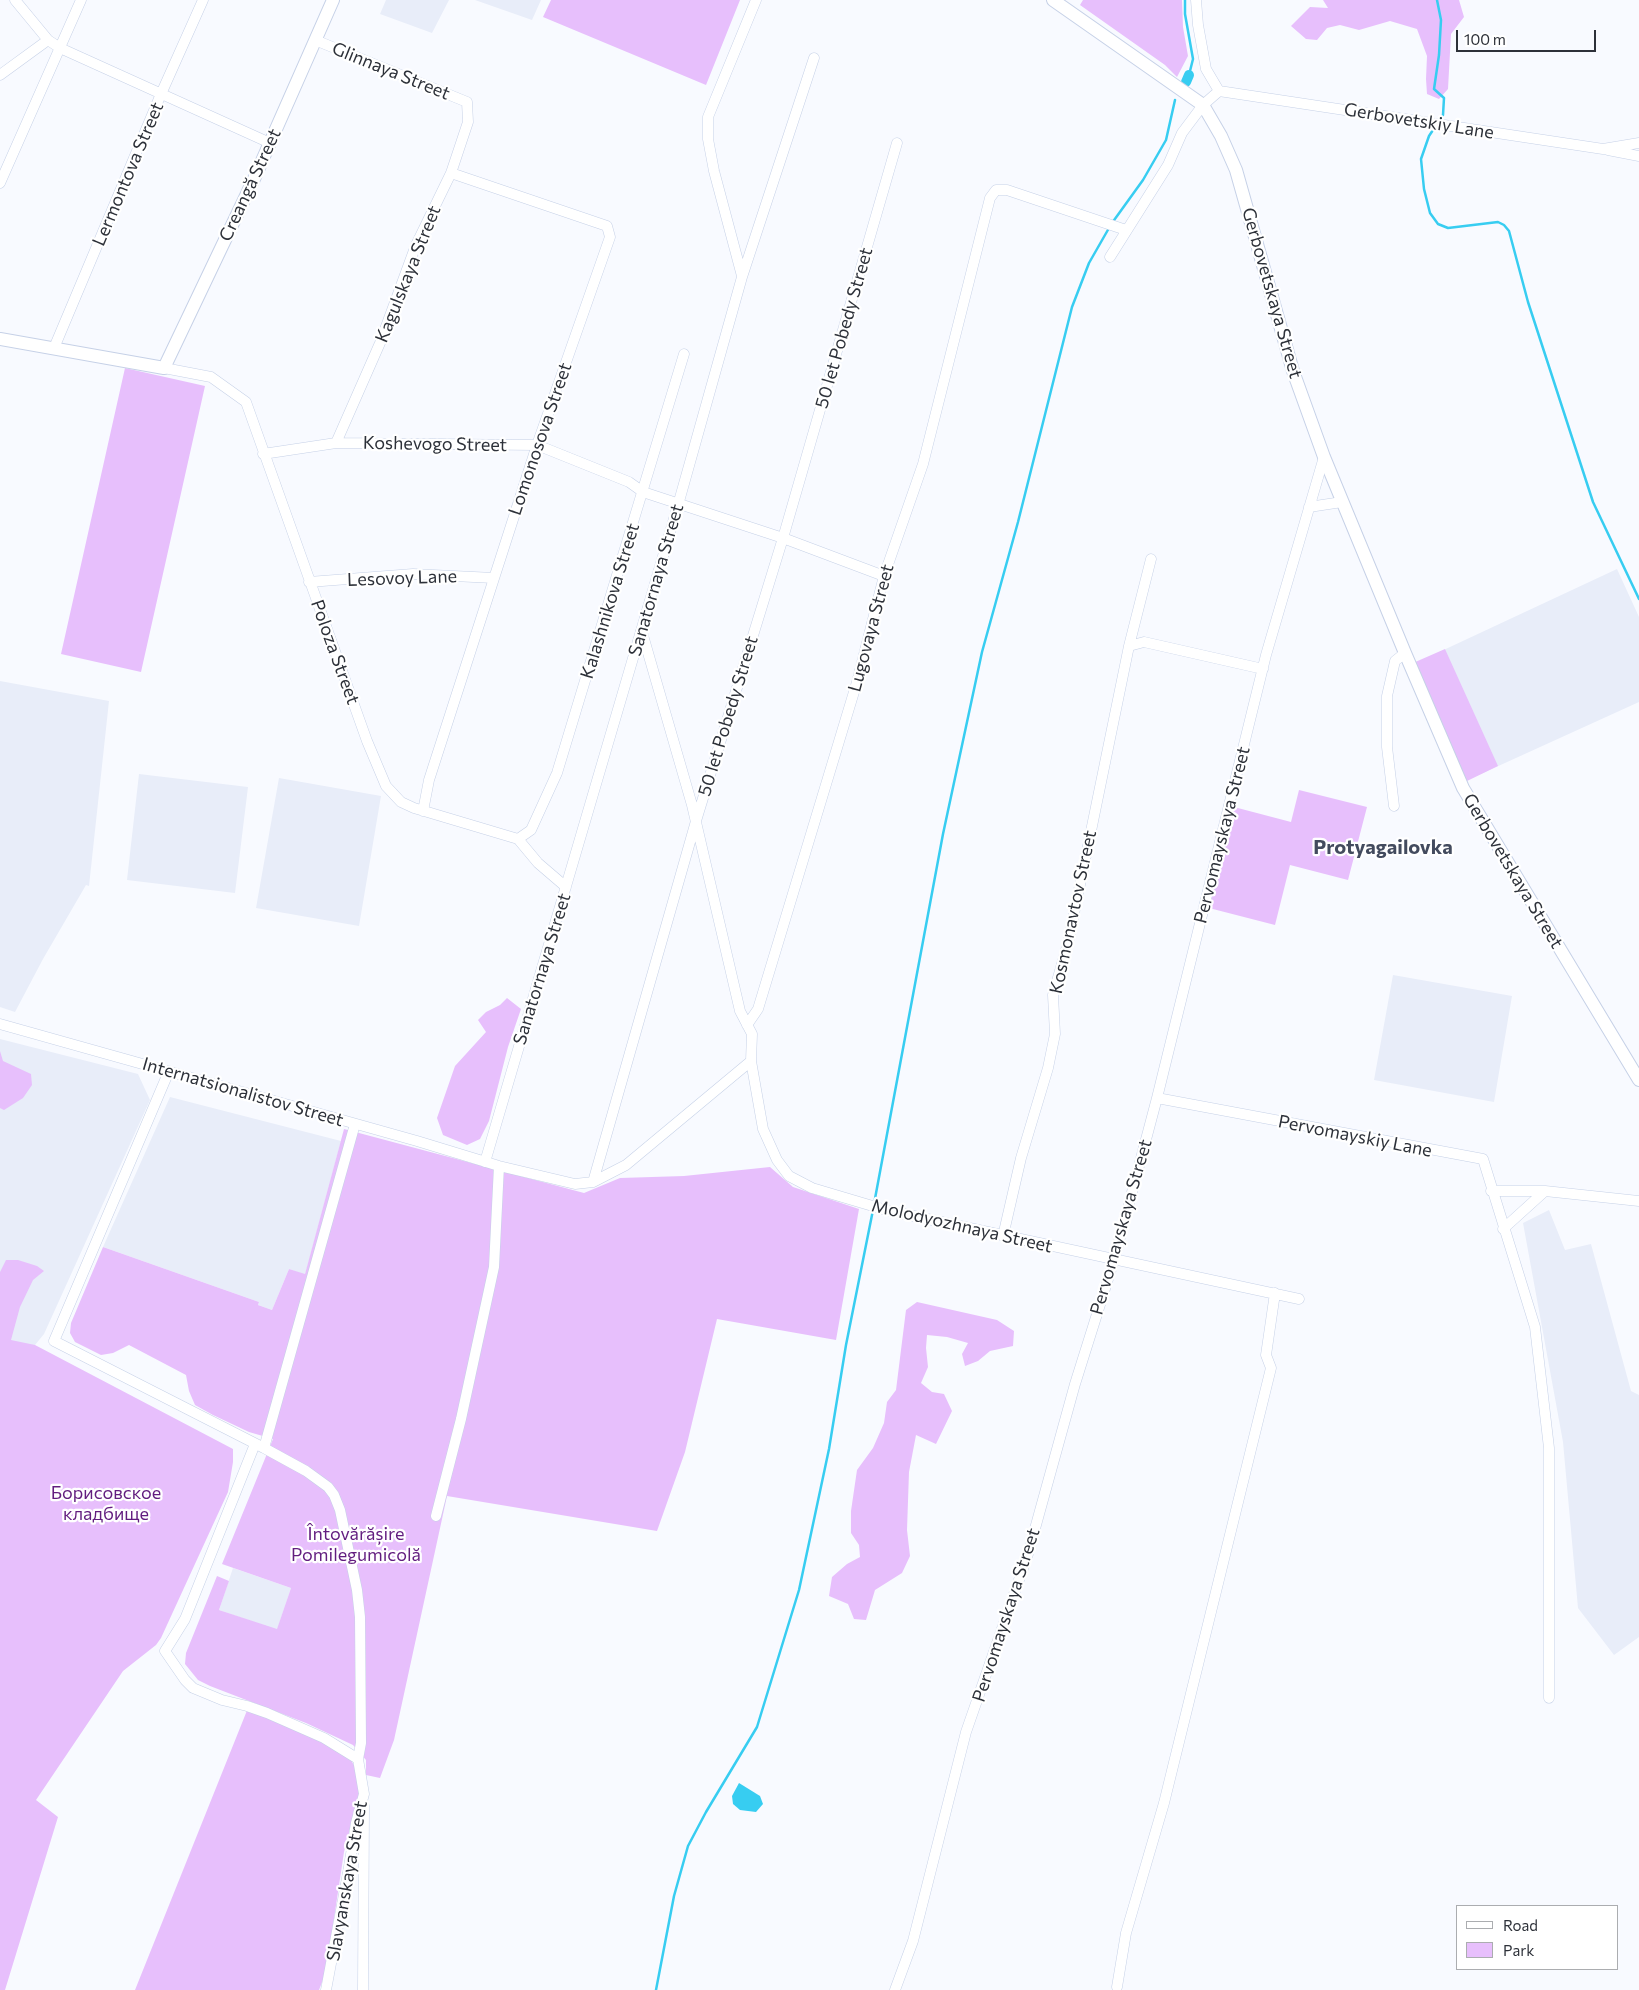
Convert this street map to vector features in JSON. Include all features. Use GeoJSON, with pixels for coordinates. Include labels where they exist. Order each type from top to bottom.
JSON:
{"type":"FeatureCollection","features":[{"type":"Feature","properties":{"kind":"street"},"geometry":{"type":"LineString","coordinates":[[15,0],[48,40],[60,48],[270,143]]}},
{"type":"Feature","properties":{"kind":"street"},"geometry":{"type":"LineString","coordinates":[[0,183],[82,0]]}},
{"type":"Feature","properties":{"kind":"street","name":"Lermontova Street"},"geometry":{"type":"LineString","coordinates":[[54,348],[161,94],[203,0]]}},
{"type":"Feature","properties":{"kind":"street","name":"Creangă Street"},"geometry":{"type":"LineString","coordinates":[[164,368],[270,143],[333,0]]}},
{"type":"Feature","properties":{"kind":"street"},"geometry":{"type":"LineString","coordinates":[[742,277],[714,171],[708,139],[708,117],[756,0]]}},
{"type":"Feature","properties":{"kind":"street"},"geometry":{"type":"LineString","coordinates":[[1110,257],[1121,228],[1168,165],[1182,134],[1202,105],[1219,91],[1206,69],[1198,25],[1196,0]]}},
{"type":"Feature","properties":{"kind":"street","name":"Gerbovetskaya Street"},"geometry":{"type":"LineString","coordinates":[[1062,2],[1202,105],[1222,136],[1236,170],[1293,371],[1324,457],[1463,788],[1639,1080]]}},
{"type":"Feature","properties":{"kind":"street"},"geometry":{"type":"LineString","coordinates":[[0,75],[48,40]]}},
{"type":"Feature","properties":{"kind":"street","name":"Glinnaya Street"},"geometry":{"type":"LineString","coordinates":[[315,40],[467,102]]}},
{"type":"Feature","properties":{"kind":"street","name":"Sanatornaya Street"},"geometry":{"type":"LineString","coordinates":[[485,1162],[642,631],[742,277],[814,58]]}},
{"type":"Feature","properties":{"kind":"street","name":"Gerbovetskiy Lane"},"geometry":{"type":"LineString","coordinates":[[1219,91],[1602,149],[1639,142]]}},
{"type":"Feature","properties":{"kind":"street","name":"Kagulskaya Street"},"geometry":{"type":"LineString","coordinates":[[336,443],[380,343],[416,245],[451,173],[468,122],[467,102]]}},
{"type":"Feature","properties":{"kind":"street","name":"50 let Pobedy Street"},"geometry":{"type":"LineString","coordinates":[[593,1182],[696,821],[783,538],[897,143]]}},
{"type":"Feature","properties":{"kind":"street"},"geometry":{"type":"LineString","coordinates":[[1602,149],[1639,156]]}},
{"type":"Feature","properties":{"kind":"street","name":"Lomonosova Street"},"geometry":{"type":"LineString","coordinates":[[418,809],[430,780],[537,445],[610,237],[607,226],[451,173]]}},
{"type":"Feature","properties":{"kind":"street","name":"Lugovaya Street"},"geometry":{"type":"LineString","coordinates":[[748,1025],[758,1010],[856,682],[884,576],[922,464],[990,198],[996,190],[1007,190],[1121,228]]}},
{"type":"Feature","properties":{"kind":"street"},"geometry":{"type":"LineString","coordinates":[[0,339],[164,368]]}},
{"type":"Feature","properties":{"kind":"street","name":"Kalashnikova Street"},"geometry":{"type":"LineString","coordinates":[[518,839],[531,830],[557,773],[684,354]]}},
{"type":"Feature","properties":{"kind":"street","name":"Poloza Street"},"geometry":{"type":"LineString","coordinates":[[164,368],[211,377],[246,402],[309,582],[367,741],[386,786],[401,802],[418,809],[518,839]]}},
{"type":"Feature","properties":{"kind":"street","name":"Koshevogo Street"},"geometry":{"type":"LineString","coordinates":[[263,454],[336,443],[537,445],[629,482],[643,492],[783,538],[884,576]]}},
{"type":"Feature","properties":{"kind":"street","name":"Pervomayskaya Street"},"geometry":{"type":"LineString","coordinates":[[895,1990],[913,1941],[966,1732],[1028,1554],[1075,1384],[1114,1260],[1157,1098],[1263,669],[1324,457]]}},
{"type":"Feature","properties":{"kind":"street"},"geometry":{"type":"LineString","coordinates":[[1309,507],[1342,502]]}},
{"type":"Feature","properties":{"kind":"street","name":"Kosmonavtov Street"},"geometry":{"type":"LineString","coordinates":[[1003,1236],[1021,1158],[1048,1068],[1055,1034],[1053,995],[1068,943],[1129,646],[1151,559]]}},
{"type":"Feature","properties":{"kind":"street","name":"Lesovoy Lane"},"geometry":{"type":"LineString","coordinates":[[309,582],[413,574],[494,578]]}},
{"type":"Feature","properties":{"kind":"street","name":"Molodyozhnaya Street"},"geometry":{"type":"LineString","coordinates":[[642,631],[696,821],[740,1011],[752,1034],[750,1062],[763,1129],[777,1160],[788,1176],[812,1188],[886,1210],[1299,1299]]}},
{"type":"Feature","properties":{"kind":"street"},"geometry":{"type":"LineString","coordinates":[[1129,646],[1144,642],[1263,669]]}},
{"type":"Feature","properties":{"kind":"street"},"geometry":{"type":"LineString","coordinates":[[1394,806],[1387,747],[1387,696],[1395,661],[1405,653]]}},
{"type":"Feature","properties":{"kind":"street"},"geometry":{"type":"LineString","coordinates":[[518,839],[538,863],[566,887]]}},
{"type":"Feature","properties":{"kind":"street","name":"Internatsionalistov Street"},"geometry":{"type":"LineString","coordinates":[[0,1024],[485,1162]]}},
{"type":"Feature","properties":{"kind":"street"},"geometry":{"type":"LineString","coordinates":[[485,1162],[575,1184],[593,1182],[626,1165],[750,1062]]}},
{"type":"Feature","properties":{"kind":"street","name":"Slavyanskaya Street"},"geometry":{"type":"LineString","coordinates":[[169,1071],[54,1341],[259,1446],[320,1480],[334,1495],[340,1510],[355,1582],[360,1617],[361,1734],[358,1759],[364,1794],[356,1823],[326,1990]]}},
{"type":"Feature","properties":{"kind":"street","name":"Pervomayskiy Lane"},"geometry":{"type":"LineString","coordinates":[[1157,1098],[1482,1159],[1536,1327],[1548,1448],[1549,1698]]}},
{"type":"Feature","properties":{"kind":"street"},"geometry":{"type":"LineString","coordinates":[[356,1124],[259,1446],[185,1618],[165,1651],[185,1680],[193,1688],[222,1700],[267,1713],[324,1738],[358,1759]]}},
{"type":"Feature","properties":{"kind":"street"},"geometry":{"type":"LineString","coordinates":[[436,1516],[461,1419],[494,1267],[500,1166]]}},
{"type":"Feature","properties":{"kind":"street"},"geometry":{"type":"LineString","coordinates":[[1492,1191],[1545,1191],[1639,1201]]}},
{"type":"Feature","properties":{"kind":"street"},"geometry":{"type":"LineString","coordinates":[[1503,1229],[1545,1191]]}},
{"type":"Feature","properties":{"kind":"street"},"geometry":{"type":"LineString","coordinates":[[1117,1987],[1126,1933],[1164,1803],[1271,1368],[1266,1355],[1275,1293]]}},
{"type":"Feature","properties":{"kind":"street"},"geometry":{"type":"LineString","coordinates":[[363,1990],[364,1794]]}},
{"type":"Feature","properties":{"kind":"shaded area"},"geometry":{"type":"Polygon","coordinates":[[[386,0],[449,0],[432,33],[380,14],[386,0]]]}},
{"type":"Feature","properties":{"kind":"shaded area"},"geometry":{"type":"Polygon","coordinates":[[[475,0],[541,0],[532,20],[475,0]]]}},
{"type":"Feature","properties":{"kind":"shaded area"},"geometry":{"type":"Polygon","coordinates":[[[1617,569],[1639,617],[1639,702],[1472,778],[1420,661],[1617,569]]]}},
{"type":"Feature","properties":{"kind":"shaded area"},"geometry":{"type":"Polygon","coordinates":[[[0,681],[109,701],[89,886],[86,885],[15,1012],[0,1007],[0,681]]]}},
{"type":"Feature","properties":{"kind":"shaded area"},"geometry":{"type":"Polygon","coordinates":[[[139,774],[248,787],[235,893],[127,880],[139,774]]]}},
{"type":"Feature","properties":{"kind":"shaded area"},"geometry":{"type":"Polygon","coordinates":[[[279,778],[381,796],[359,926],[256,908],[279,778]]]}},
{"type":"Feature","properties":{"kind":"shaded area"},"geometry":{"type":"Polygon","coordinates":[[[1393,975],[1512,996],[1494,1102],[1374,1080],[1393,975]]]}},
{"type":"Feature","properties":{"kind":"shaded area"},"geometry":{"type":"Polygon","coordinates":[[[0,1039],[138,1074],[150,1100],[44,1334],[35,1345],[0,1410],[0,1039]]]}},
{"type":"Feature","properties":{"kind":"shaded area"},"geometry":{"type":"Polygon","coordinates":[[[170,1097],[341,1141],[305,1275],[289,1269],[272,1310],[258,1305],[259,1302],[103,1247],[170,1097]]]}},
{"type":"Feature","properties":{"kind":"shaded area"},"geometry":{"type":"Polygon","coordinates":[[[1549,1210],[1565,1250],[1591,1244],[1631,1391],[1639,1395],[1639,1637],[1614,1655],[1578,1608],[1563,1442],[1523,1223],[1549,1210]]]}},
{"type":"Feature","properties":{"kind":"shaded area"},"geometry":{"type":"Polygon","coordinates":[[[233,1568],[291,1588],[277,1630],[219,1610],[233,1568]]]}},
{"type":"Feature","properties":{"kind":"green space"},"geometry":{"type":"Polygon","coordinates":[[[551,0],[740,0],[706,85],[543,17],[551,0]]]}},
{"type":"Feature","properties":{"kind":"green space"},"geometry":{"type":"Polygon","coordinates":[[[1083,0],[1182,0],[1183,27],[1188,56],[1177,77],[1165,65],[1080,5],[1083,0]]]}},
{"type":"Feature","properties":{"kind":"green space"},"geometry":{"type":"Polygon","coordinates":[[[1323,0],[1459,0],[1464,17],[1451,34],[1448,89],[1439,99],[1427,94],[1427,56],[1417,29],[1390,21],[1359,30],[1340,25],[1327,28],[1317,40],[1306,39],[1291,26],[1310,7],[1328,8],[1323,0]]]}},
{"type":"Feature","properties":{"kind":"green space"},"geometry":{"type":"Polygon","coordinates":[[[125,368],[205,386],[141,672],[61,654],[125,368]]]}},
{"type":"Feature","properties":{"kind":"green space"},"geometry":{"type":"Polygon","coordinates":[[[1445,649],[1498,766],[1467,781],[1413,663],[1445,649]]]}},
{"type":"Feature","properties":{"kind":"green space"},"geometry":{"type":"Polygon","coordinates":[[[1299,790],[1367,807],[1348,880],[1290,865],[1275,925],[1209,908],[1234,807],[1291,822],[1299,790]]]}},
{"type":"Feature","properties":{"kind":"green space"},"geometry":{"type":"Polygon","coordinates":[[[507,998],[521,1009],[508,1047],[489,1121],[480,1139],[467,1145],[443,1135],[437,1118],[455,1066],[486,1032],[478,1020],[486,1012],[500,1005],[507,998]]]}},
{"type":"Feature","properties":{"kind":"green space"},"geometry":{"type":"Polygon","coordinates":[[[0,1051],[3,1061],[31,1074],[32,1085],[23,1098],[4,1110],[0,1108],[0,1051]]]}},
{"type":"Feature","properties":{"kind":"green space","name":"Întovărășire Pomilegumicolă"},"geometry":{"type":"Polygon","coordinates":[[[344,1129],[584,1193],[620,1178],[684,1176],[770,1167],[793,1187],[859,1209],[836,1340],[717,1319],[685,1452],[657,1531],[447,1496],[394,1740],[380,1778],[366,1775],[366,1760],[353,1745],[306,1723],[210,1686],[198,1680],[185,1664],[186,1653],[217,1576],[229,1581],[219,1610],[277,1629],[291,1588],[222,1564],[273,1439],[249,1432],[195,1405],[189,1391],[186,1375],[129,1345],[113,1353],[101,1355],[75,1342],[70,1333],[71,1323],[103,1247],[259,1302],[258,1305],[272,1310],[289,1269],[305,1274],[344,1129]]]}},
{"type":"Feature","properties":{"kind":"green space","name":"Борисовское кладбище"},"geometry":{"type":"Polygon","coordinates":[[[6,1260],[18,1260],[37,1266],[44,1271],[33,1280],[20,1307],[11,1340],[35,1345],[233,1449],[233,1462],[228,1492],[161,1638],[156,1645],[123,1671],[36,1800],[58,1817],[5,1990],[0,1990],[0,1272],[6,1260]]]}},
{"type":"Feature","properties":{"kind":"green space"},"geometry":{"type":"Polygon","coordinates":[[[917,1302],[997,1320],[1014,1331],[1013,1346],[990,1351],[978,1361],[965,1366],[962,1354],[968,1343],[947,1337],[927,1335],[928,1367],[921,1383],[932,1392],[944,1394],[952,1411],[936,1444],[916,1435],[909,1472],[907,1530],[910,1556],[902,1573],[875,1590],[866,1620],[854,1619],[848,1604],[829,1596],[832,1577],[847,1564],[860,1557],[859,1545],[851,1533],[851,1511],[857,1470],[873,1448],[884,1423],[887,1402],[896,1390],[906,1310],[917,1302]]]}},
{"type":"Feature","properties":{"kind":"green space"},"geometry":{"type":"Polygon","coordinates":[[[248,1708],[347,1753],[359,1774],[359,1794],[344,1852],[326,1972],[319,1990],[135,1990],[248,1708]]]}},
{"type":"Feature","properties":{"kind":"water"},"geometry":{"type":"Polygon","coordinates":[[[739,1783],[760,1796],[763,1804],[756,1812],[740,1810],[733,1804],[732,1796],[739,1783]]]}},
{"type":"Feature","properties":{"kind":"waterway"},"geometry":{"type":"LineString","coordinates":[[1185,0],[1185,14],[1193,59],[1189,75]]}},
{"type":"Feature","properties":{"kind":"waterway"},"geometry":{"type":"LineString","coordinates":[[1437,0],[1441,20],[1439,55],[1434,89],[1444,98],[1443,115],[1440,120]]}},
{"type":"Feature","properties":{"kind":"waterway"},"geometry":{"type":"LineString","coordinates":[[1186,82],[1189,75]]}},
{"type":"Feature","properties":{"kind":"waterway"},"geometry":{"type":"LineString","coordinates":[[1112,223],[1143,180],[1166,140],[1175,100]]}},
{"type":"Feature","properties":{"kind":"waterway"},"geometry":{"type":"LineString","coordinates":[[1435,127],[1429,136],[1421,159],[1424,189],[1430,213],[1438,224],[1448,228],[1498,222],[1509,231],[1528,302],[1593,502],[1639,599]]}},
{"type":"Feature","properties":{"kind":"waterway"},"geometry":{"type":"LineString","coordinates":[[874,1204],[943,834],[982,652],[1018,522],[1072,307],[1089,263],[1109,228]]}},
{"type":"Feature","properties":{"kind":"waterway"},"geometry":{"type":"LineString","coordinates":[[656,1990],[674,1896],[688,1846],[757,1727],[799,1590],[829,1449],[846,1345],[873,1210]]}},
{"type":"Feature","properties":{"kind":"district","name":"Protyagailovka"},"geometry":{"type":"Point","coordinates":[1383,847]}}]}
